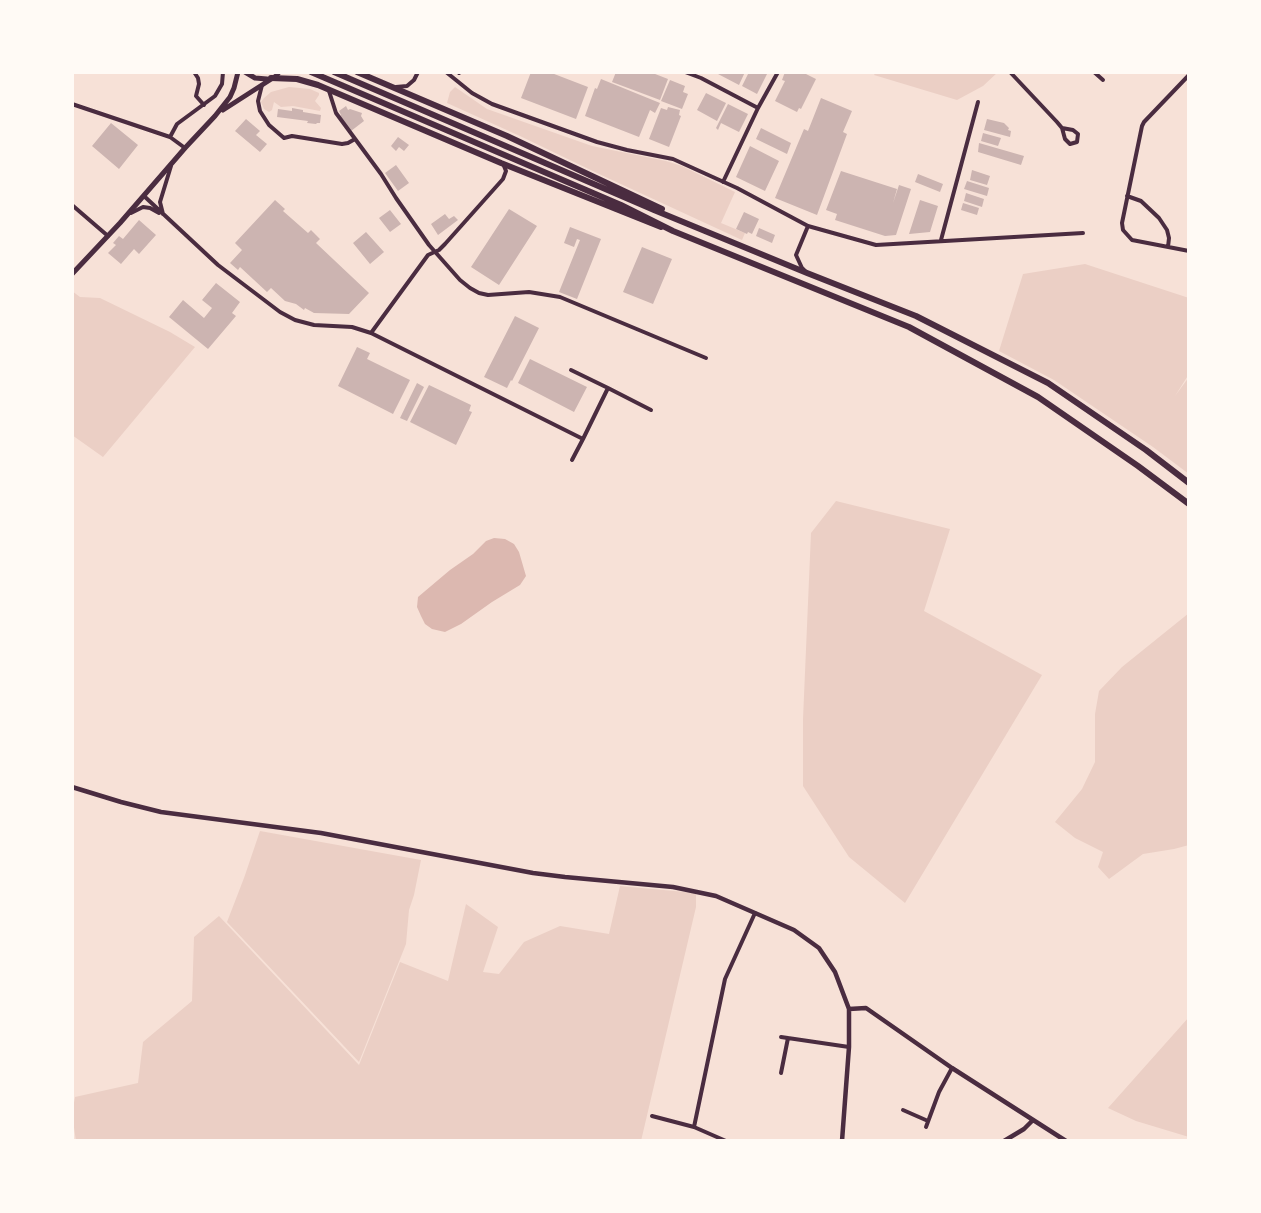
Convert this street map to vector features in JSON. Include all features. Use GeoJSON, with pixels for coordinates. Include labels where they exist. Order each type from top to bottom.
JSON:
{"type":"FeatureCollection","features":[{"type":"Feature","properties":{"kind":"highway"},"geometry":{"type":"LineString","coordinates":[[311,72],[621,205],[673,231],[909,327],[1038,397],[1189,504]]}},
{"type":"Feature","properties":{"kind":"highway"},"geometry":{"type":"LineString","coordinates":[[334,72],[807,273],[916,316],[1048,383],[1146,450],[1189,483]]}},
{"type":"Feature","properties":{"kind":"highway"},"geometry":{"type":"LineString","coordinates":[[357,72],[507,136],[678,218]]}},
{"type":"Feature","properties":{"kind":"highway"},"geometry":{"type":"LineString","coordinates":[[268,80],[297,79],[326,89],[501,163],[655,226],[673,231]]}},
{"type":"Feature","properties":{"kind":"main road"},"geometry":{"type":"LineString","coordinates":[[72,274],[215,117],[230,97],[238,72]]}},
{"type":"Feature","properties":{"kind":"main road"},"geometry":{"type":"LineString","coordinates":[[245,72],[258,79],[268,80]]}},
{"type":"Feature","properties":{"kind":"main road"},"geometry":{"type":"LineString","coordinates":[[215,117],[279,72]]}},
{"type":"Feature","properties":{"kind":"street"},"geometry":{"type":"LineString","coordinates":[[194,72],[199,81],[196,96],[204,105]]}},
{"type":"Feature","properties":{"kind":"street"},"geometry":{"type":"LineString","coordinates":[[170,137],[177,124],[215,96],[220,88],[223,72]]}},
{"type":"Feature","properties":{"kind":"street"},"geometry":{"type":"LineString","coordinates":[[390,86],[399,88],[407,86],[418,72]]}},
{"type":"Feature","properties":{"kind":"street"},"geometry":{"type":"LineString","coordinates":[[446,72],[472,93],[492,104],[597,141],[627,150],[673,159],[808,226],[876,245],[1083,233]]}},
{"type":"Feature","properties":{"kind":"street"},"geometry":{"type":"LineString","coordinates":[[686,72],[758,108]]}},
{"type":"Feature","properties":{"kind":"street"},"geometry":{"type":"LineString","coordinates":[[723,182],[777,72]]}},
{"type":"Feature","properties":{"kind":"street"},"geometry":{"type":"LineString","coordinates":[[1011,72],[1062,128],[1065,139],[1070,144],[1077,142],[1078,134],[1062,128]]}},
{"type":"Feature","properties":{"kind":"street"},"geometry":{"type":"LineString","coordinates":[[1094,72],[1103,80]]}},
{"type":"Feature","properties":{"kind":"street"},"geometry":{"type":"LineString","coordinates":[[1189,75],[1142,126],[1122,223],[1123,230],[1132,240],[1189,251]]}},
{"type":"Feature","properties":{"kind":"street"},"geometry":{"type":"LineString","coordinates":[[268,80],[259,93],[259,107],[266,121],[284,138],[292,136],[342,144],[356,140]]}},
{"type":"Feature","properties":{"kind":"street"},"geometry":{"type":"LineString","coordinates":[[326,89],[330,93],[336,113],[435,252],[466,285],[479,293],[495,295],[529,292],[560,297],[706,358]]}},
{"type":"Feature","properties":{"kind":"street"},"geometry":{"type":"LineString","coordinates":[[941,240],[978,102]]}},
{"type":"Feature","properties":{"kind":"street"},"geometry":{"type":"LineString","coordinates":[[72,104],[170,137],[185,148]]}},
{"type":"Feature","properties":{"kind":"street"},"geometry":{"type":"LineString","coordinates":[[165,217],[160,202],[175,160]]}},
{"type":"Feature","properties":{"kind":"street"},"geometry":{"type":"LineString","coordinates":[[371,333],[428,255],[445,244],[505,176],[505,166],[501,163]]}},
{"type":"Feature","properties":{"kind":"street"},"geometry":{"type":"LineString","coordinates":[[144,196],[218,266],[285,315],[306,323],[348,326],[371,333],[583,439]]}},
{"type":"Feature","properties":{"kind":"street"},"geometry":{"type":"LineString","coordinates":[[1127,196],[1141,201],[1159,218],[1167,230],[1168,247]]}},
{"type":"Feature","properties":{"kind":"street"},"geometry":{"type":"LineString","coordinates":[[72,205],[108,236]]}},
{"type":"Feature","properties":{"kind":"street"},"geometry":{"type":"LineString","coordinates":[[126,217],[134,210],[143,207],[150,208],[165,217]]}},
{"type":"Feature","properties":{"kind":"street"},"geometry":{"type":"LineString","coordinates":[[807,273],[796,255],[808,226]]}},
{"type":"Feature","properties":{"kind":"street"},"geometry":{"type":"LineString","coordinates":[[571,370],[651,410]]}},
{"type":"Feature","properties":{"kind":"street"},"geometry":{"type":"LineString","coordinates":[[573,460],[608,388]]}},
{"type":"Feature","properties":{"kind":"street"},"geometry":{"type":"LineString","coordinates":[[72,787],[161,812],[321,832],[533,873],[673,887],[716,896],[794,930],[819,948],[835,972],[849,1009],[849,1047],[842,1141]]}},
{"type":"Feature","properties":{"kind":"street"},"geometry":{"type":"LineString","coordinates":[[694,1127],[725,980],[755,913]]}},
{"type":"Feature","properties":{"kind":"street"},"geometry":{"type":"LineString","coordinates":[[849,1009],[867,1008],[952,1068],[1066,1141]]}},
{"type":"Feature","properties":{"kind":"street"},"geometry":{"type":"LineString","coordinates":[[781,1037],[849,1047]]}},
{"type":"Feature","properties":{"kind":"street"},"geometry":{"type":"LineString","coordinates":[[781,1073],[788,1038]]}},
{"type":"Feature","properties":{"kind":"street"},"geometry":{"type":"LineString","coordinates":[[927,1127],[939,1092],[952,1068]]}},
{"type":"Feature","properties":{"kind":"street"},"geometry":{"type":"LineString","coordinates":[[903,1110],[928,1121]]}},
{"type":"Feature","properties":{"kind":"street"},"geometry":{"type":"LineString","coordinates":[[652,1116],[694,1127],[726,1141]]}},
{"type":"Feature","properties":{"kind":"street"},"geometry":{"type":"LineString","coordinates":[[1004,1141],[1024,1129],[1033,1120]]}},
{"type":"Feature","properties":{"kind":"shaded area"},"geometry":{"type":"Polygon","coordinates":[[[876,72],[998,72],[983,86],[957,100],[874,75],[876,72]]]}},
{"type":"Feature","properties":{"kind":"shaded area"},"geometry":{"type":"Polygon","coordinates":[[[289,87],[310,89],[319,93],[315,101],[321,108],[320,111],[293,106],[281,107],[274,102],[272,110],[269,112],[264,109],[261,102],[264,98],[271,92],[289,87]]]}},
{"type":"Feature","properties":{"kind":"shaded area"},"geometry":{"type":"Polygon","coordinates":[[[455,87],[487,109],[592,146],[682,166],[735,192],[721,223],[745,233],[742,240],[447,103],[450,92],[455,87]]]}},
{"type":"Feature","properties":{"kind":"shaded area"},"geometry":{"type":"Polygon","coordinates":[[[1085,264],[1189,298],[1189,374],[1175,396],[1189,377],[1189,474],[1054,380],[999,351],[1023,274],[1085,264]]]}},
{"type":"Feature","properties":{"kind":"shaded area"},"geometry":{"type":"Polygon","coordinates":[[[72,291],[80,297],[100,298],[170,332],[195,347],[103,457],[72,435],[72,291]]]}},
{"type":"Feature","properties":{"kind":"shaded area"},"geometry":{"type":"Polygon","coordinates":[[[836,501],[950,529],[924,611],[1042,675],[905,903],[849,857],[803,786],[803,719],[811,533],[836,501]]]}},
{"type":"Feature","properties":{"kind":"shaded area"},"geometry":{"type":"Polygon","coordinates":[[[494,538],[505,539],[514,544],[519,552],[526,576],[520,585],[445,632],[432,629],[425,624],[417,607],[418,597],[486,541],[494,538]]]}},
{"type":"Feature","properties":{"kind":"shaded area"},"geometry":{"type":"Polygon","coordinates":[[[1189,613],[1189,845],[1143,854],[1109,879],[1098,867],[1103,852],[1075,838],[1055,822],[1082,789],[1095,762],[1095,714],[1099,691],[1122,667],[1189,613]]]}},
{"type":"Feature","properties":{"kind":"shaded area"},"geometry":{"type":"Polygon","coordinates":[[[260,831],[421,860],[409,910],[406,944],[359,1062],[227,922],[260,831]]]}},
{"type":"Feature","properties":{"kind":"shaded area"},"geometry":{"type":"Polygon","coordinates":[[[620,886],[696,893],[696,907],[641,1141],[76,1141],[72,1114],[75,1097],[138,1083],[143,1042],[192,1001],[194,937],[219,916],[359,1065],[400,962],[448,981],[466,904],[498,927],[483,972],[499,974],[524,942],[560,926],[609,934],[620,886]]]}},
{"type":"Feature","properties":{"kind":"shaded area"},"geometry":{"type":"Polygon","coordinates":[[[1189,1017],[1189,1137],[1136,1121],[1108,1108],[1189,1017]]]}},
{"type":"Feature","properties":{"kind":"building"},"geometry":{"type":"Polygon","coordinates":[[[531,72],[549,72],[588,87],[576,119],[521,98],[531,72]]]}},
{"type":"Feature","properties":{"kind":"building"},"geometry":{"type":"Polygon","coordinates":[[[616,72],[650,72],[668,79],[660,100],[612,82],[616,72]]]}},
{"type":"Feature","properties":{"kind":"building"},"geometry":{"type":"Polygon","coordinates":[[[720,72],[745,72],[739,85],[718,74],[720,72]]]}},
{"type":"Feature","properties":{"kind":"building"},"geometry":{"type":"Polygon","coordinates":[[[749,72],[768,72],[757,94],[742,86],[749,72]]]}},
{"type":"Feature","properties":{"kind":"building"},"geometry":{"type":"Polygon","coordinates":[[[785,72],[802,72],[816,79],[801,109],[799,108],[797,112],[775,101],[785,81],[782,80],[785,72]]]}},
{"type":"Feature","properties":{"kind":"building"},"geometry":{"type":"Polygon","coordinates":[[[601,79],[660,103],[655,113],[650,110],[639,137],[585,116],[595,88],[597,89],[601,79]]]}},
{"type":"Feature","properties":{"kind":"building"},"geometry":{"type":"Polygon","coordinates":[[[670,80],[685,86],[683,92],[688,94],[682,109],[661,101],[670,80]]]}},
{"type":"Feature","properties":{"kind":"building"},"geometry":{"type":"Polygon","coordinates":[[[706,93],[726,103],[717,121],[697,110],[706,93]]]}},
{"type":"Feature","properties":{"kind":"building"},"geometry":{"type":"Polygon","coordinates":[[[821,98],[852,111],[843,132],[847,134],[817,215],[775,198],[804,129],[808,131],[821,98]]]}},
{"type":"Feature","properties":{"kind":"building"},"geometry":{"type":"Polygon","coordinates":[[[728,104],[748,114],[739,132],[721,123],[718,130],[716,128],[728,104]]]}},
{"type":"Feature","properties":{"kind":"building"},"geometry":{"type":"Polygon","coordinates":[[[346,106],[348,110],[362,113],[364,121],[351,131],[339,111],[346,106]]]}},
{"type":"Feature","properties":{"kind":"building"},"geometry":{"type":"Polygon","coordinates":[[[668,107],[680,110],[679,115],[681,116],[669,147],[649,139],[661,108],[667,110],[668,107]]]}},
{"type":"Feature","properties":{"kind":"building"},"geometry":{"type":"Polygon","coordinates":[[[292,108],[321,115],[320,123],[277,117],[278,109],[292,111],[292,108]]]}},
{"type":"Feature","properties":{"kind":"building"},"geometry":{"type":"Polygon","coordinates":[[[246,119],[260,131],[256,135],[267,144],[260,152],[235,131],[246,119]]]}},
{"type":"Feature","properties":{"kind":"building"},"geometry":{"type":"Polygon","coordinates":[[[987,119],[1004,123],[1011,131],[1010,137],[984,130],[987,119]]]}},
{"type":"Feature","properties":{"kind":"building"},"geometry":{"type":"Polygon","coordinates":[[[111,123],[138,145],[119,169],[92,146],[111,123]]]}},
{"type":"Feature","properties":{"kind":"building"},"geometry":{"type":"Polygon","coordinates":[[[761,128],[791,143],[787,154],[756,139],[761,128]]]}},
{"type":"Feature","properties":{"kind":"building"},"geometry":{"type":"Polygon","coordinates":[[[983,133],[1001,138],[998,146],[981,141],[983,133]]]}},
{"type":"Feature","properties":{"kind":"building"},"geometry":{"type":"Polygon","coordinates":[[[398,137],[409,145],[404,151],[399,147],[396,151],[391,146],[398,137]]]}},
{"type":"Feature","properties":{"kind":"building"},"geometry":{"type":"Polygon","coordinates":[[[979,143],[1024,156],[1021,165],[978,152],[979,143]]]}},
{"type":"Feature","properties":{"kind":"building"},"geometry":{"type":"Polygon","coordinates":[[[750,146],[779,161],[765,191],[736,177],[750,146]]]}},
{"type":"Feature","properties":{"kind":"building"},"geometry":{"type":"Polygon","coordinates":[[[396,165],[409,183],[398,191],[385,173],[396,165]]]}},
{"type":"Feature","properties":{"kind":"building"},"geometry":{"type":"Polygon","coordinates":[[[972,170],[990,176],[987,185],[970,180],[972,170]]]}},
{"type":"Feature","properties":{"kind":"building"},"geometry":{"type":"Polygon","coordinates":[[[841,171],[897,189],[893,203],[899,185],[911,189],[896,235],[885,236],[835,220],[837,214],[826,210],[841,171]]]}},
{"type":"Feature","properties":{"kind":"building"},"geometry":{"type":"Polygon","coordinates":[[[918,174],[943,184],[940,192],[915,182],[918,174]]]}},
{"type":"Feature","properties":{"kind":"building"},"geometry":{"type":"Polygon","coordinates":[[[967,181],[989,188],[987,196],[964,189],[967,181]]]}},
{"type":"Feature","properties":{"kind":"building"},"geometry":{"type":"Polygon","coordinates":[[[966,193],[984,199],[982,207],[964,201],[966,193]]]}},
{"type":"Feature","properties":{"kind":"building"},"geometry":{"type":"Polygon","coordinates":[[[275,200],[285,209],[283,211],[308,233],[311,230],[320,239],[316,243],[369,293],[349,314],[314,313],[305,308],[304,310],[296,304],[285,301],[271,288],[267,292],[240,267],[238,270],[230,263],[242,250],[235,243],[275,200]]]}},
{"type":"Feature","properties":{"kind":"building"},"geometry":{"type":"Polygon","coordinates":[[[920,200],[938,206],[930,232],[909,234],[920,200]]]}},
{"type":"Feature","properties":{"kind":"building"},"geometry":{"type":"Polygon","coordinates":[[[963,203],[979,208],[977,215],[961,210],[963,203]]]}},
{"type":"Feature","properties":{"kind":"building"},"geometry":{"type":"Polygon","coordinates":[[[509,209],[537,226],[499,285],[471,267],[509,209]]]}},
{"type":"Feature","properties":{"kind":"building"},"geometry":{"type":"Polygon","coordinates":[[[390,210],[401,224],[390,232],[379,218],[390,210]]]}},
{"type":"Feature","properties":{"kind":"building"},"geometry":{"type":"Polygon","coordinates":[[[744,212],[759,219],[752,234],[736,229],[744,212]]]}},
{"type":"Feature","properties":{"kind":"building"},"geometry":{"type":"Polygon","coordinates":[[[445,214],[449,219],[454,216],[458,220],[438,235],[431,224],[445,214]]]}},
{"type":"Feature","properties":{"kind":"building"},"geometry":{"type":"Polygon","coordinates":[[[139,220],[156,235],[139,254],[134,249],[121,264],[108,253],[116,245],[113,243],[119,236],[123,239],[139,220]]]}},
{"type":"Feature","properties":{"kind":"building"},"geometry":{"type":"Polygon","coordinates":[[[570,227],[601,239],[577,299],[559,292],[580,240],[577,239],[574,247],[564,243],[570,227]]]}},
{"type":"Feature","properties":{"kind":"building"},"geometry":{"type":"Polygon","coordinates":[[[759,228],[775,235],[772,243],[756,236],[759,228]]]}},
{"type":"Feature","properties":{"kind":"building"},"geometry":{"type":"Polygon","coordinates":[[[366,232],[384,252],[370,264],[353,243],[366,232]]]}},
{"type":"Feature","properties":{"kind":"building"},"geometry":{"type":"Polygon","coordinates":[[[642,247],[672,259],[653,304],[623,292],[642,247]]]}},
{"type":"Feature","properties":{"kind":"building"},"geometry":{"type":"Polygon","coordinates":[[[216,283],[240,302],[232,313],[236,316],[208,349],[169,317],[183,300],[204,318],[212,308],[202,300],[216,283]]]}},
{"type":"Feature","properties":{"kind":"building"},"geometry":{"type":"Polygon","coordinates":[[[515,316],[539,328],[507,388],[484,377],[515,316]]]}},
{"type":"Feature","properties":{"kind":"building"},"geometry":{"type":"Polygon","coordinates":[[[357,347],[370,353],[367,359],[410,380],[393,414],[338,386],[357,347]]]}},
{"type":"Feature","properties":{"kind":"building"},"geometry":{"type":"Polygon","coordinates":[[[530,359],[587,387],[574,412],[518,383],[530,359]]]}},
{"type":"Feature","properties":{"kind":"building"},"geometry":{"type":"Polygon","coordinates":[[[417,383],[424,387],[407,421],[400,418],[417,383]]]}},
{"type":"Feature","properties":{"kind":"building"},"geometry":{"type":"Polygon","coordinates":[[[429,385],[471,405],[469,411],[472,412],[456,445],[410,422],[429,385]]]}}]}
